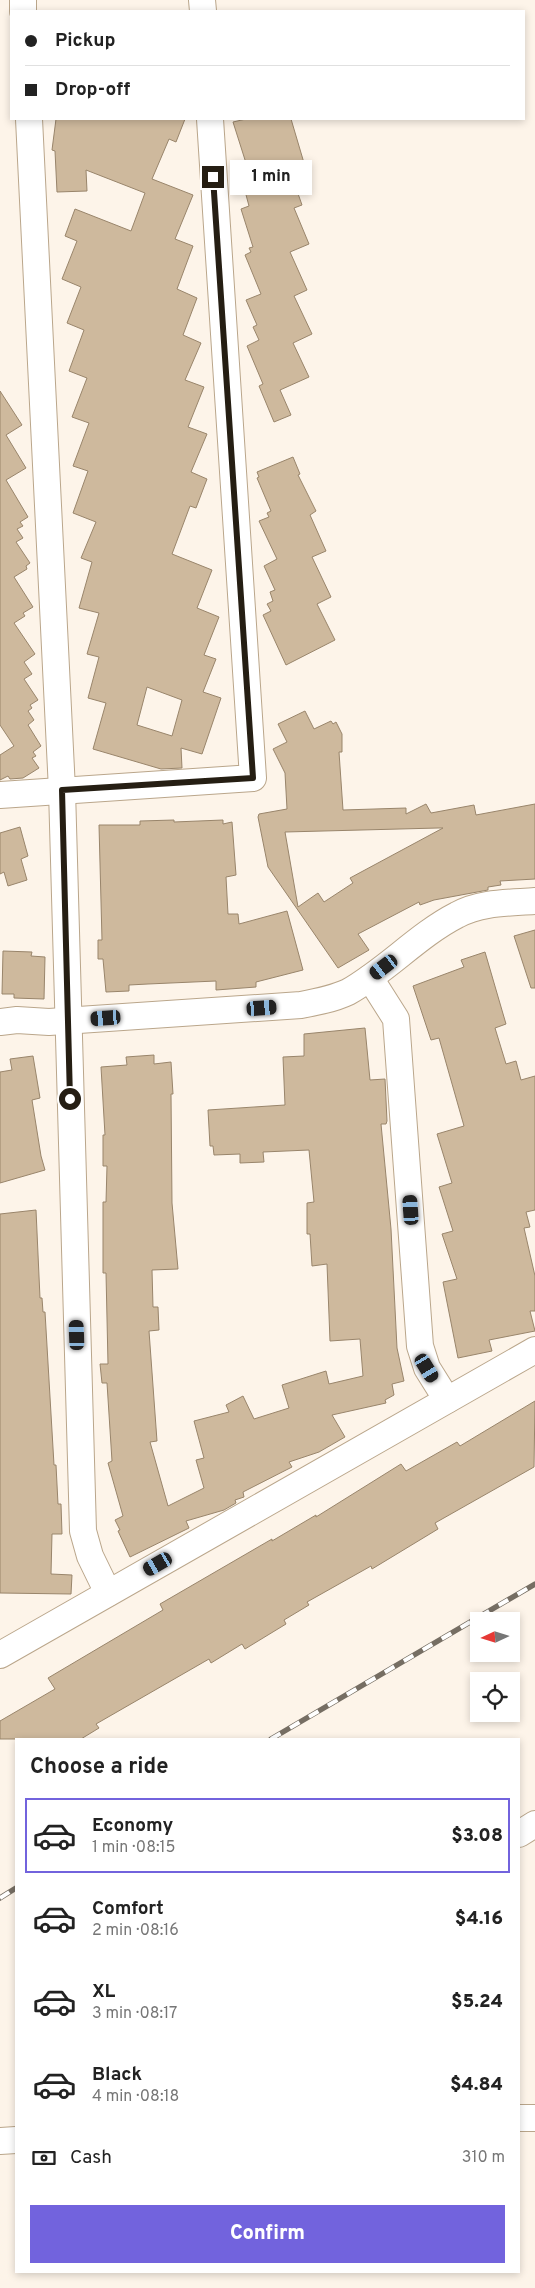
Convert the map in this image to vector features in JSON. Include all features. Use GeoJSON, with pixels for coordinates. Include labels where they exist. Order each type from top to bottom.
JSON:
{"type":"FeatureCollection","features":[{"type":"Feature","properties":{"kind":"street"},"geometry":{"type":"LineString","coordinates":[[29,120],[62,790],[83,1531],[90,1556],[108,1593]]}},
{"type":"Feature","properties":{"kind":"street"},"geometry":{"type":"LineString","coordinates":[[0,795],[253,778],[210,120]]}},
{"type":"Feature","properties":{"kind":"street"},"geometry":{"type":"LineString","coordinates":[[0,1022],[17,1020],[68,1021],[301,1005],[326,1000],[347,992],[370,978],[458,914],[482,905],[535,901]]}},
{"type":"Feature","properties":{"kind":"street"},"geometry":{"type":"LineString","coordinates":[[370,978],[396,1019],[420,1346],[427,1368],[447,1400]]}},
{"type":"Feature","properties":{"kind":"street"},"geometry":{"type":"LineString","coordinates":[[0,1654],[535,1350]]}},
{"type":"Feature","properties":{"kind":"street"},"geometry":{"type":"LineString","coordinates":[[520,1833],[535,1824]]}},
{"type":"Feature","properties":{"kind":"street"},"geometry":{"type":"LineString","coordinates":[[520,2118],[535,2118]]}},
{"type":"Feature","properties":{"kind":"street"},"geometry":{"type":"LineString","coordinates":[[0,2141],[15,2140]]}},
{"type":"Feature","properties":{"kind":"building"},"geometry":{"type":"Polygon","coordinates":[[[56,120],[185,120],[176,142],[169,139],[152,179],[193,195],[175,239],[193,246],[177,289],[197,298],[183,335],[201,343],[185,380],[204,387],[188,427],[207,434],[191,472],[207,479],[196,508],[190,506],[172,554],[212,570],[197,608],[219,617],[204,655],[216,659],[203,692],[221,698],[202,754],[181,748],[182,768],[161,769],[93,749],[106,703],[88,698],[99,657],[87,654],[99,613],[79,608],[92,562],[81,558],[96,522],[73,513],[88,471],[73,466],[89,423],[72,417],[87,378],[69,371],[84,330],[67,323],[81,287],[62,279],[77,241],[65,236],[75,209],[131,231],[145,193],[86,170],[87,191],[57,192],[55,151],[52,150],[56,120]],[[147,687],[137,725],[172,736],[182,700],[147,687]]]}},
{"type":"Feature","properties":{"kind":"building"},"geometry":{"type":"Polygon","coordinates":[[[242,120],[291,120],[304,163],[289,168],[302,205],[294,208],[309,244],[290,252],[307,290],[294,296],[312,334],[293,343],[309,377],[280,390],[291,415],[274,422],[259,386],[263,384],[247,346],[259,340],[253,327],[257,325],[246,300],[261,294],[245,255],[251,252],[249,248],[253,247],[241,209],[249,206],[238,165],[246,163],[233,122],[242,120]]]}},
{"type":"Feature","properties":{"kind":"building"},"geometry":{"type":"Polygon","coordinates":[[[0,391],[22,425],[6,435],[26,468],[6,480],[28,517],[20,522],[23,526],[17,529],[23,538],[16,542],[30,563],[26,566],[27,569],[14,577],[33,607],[23,613],[25,616],[14,623],[35,654],[24,662],[32,674],[24,679],[38,700],[30,705],[32,708],[28,711],[34,720],[28,725],[41,746],[33,752],[36,756],[32,758],[39,768],[23,778],[10,779],[8,776],[0,780],[0,755],[14,746],[0,725],[0,391]]]}},
{"type":"Feature","properties":{"kind":"building"},"geometry":{"type":"Polygon","coordinates":[[[293,457],[300,474],[298,475],[316,511],[310,515],[326,551],[312,557],[331,597],[317,604],[335,640],[286,665],[263,615],[271,611],[267,604],[273,601],[270,592],[275,590],[264,566],[277,559],[259,521],[269,517],[267,513],[271,511],[257,478],[259,477],[257,472],[293,457]]]}},
{"type":"Feature","properties":{"kind":"building"},"geometry":{"type":"Polygon","coordinates":[[[305,711],[314,729],[331,721],[333,724],[336,722],[342,734],[342,752],[339,752],[343,810],[406,808],[406,814],[426,804],[431,813],[474,805],[476,815],[535,804],[535,879],[500,881],[501,885],[488,887],[488,890],[434,900],[420,905],[419,902],[358,934],[369,950],[338,968],[268,867],[258,817],[259,814],[287,809],[285,773],[273,749],[287,742],[278,724],[305,711]],[[443,828],[285,832],[298,907],[318,893],[324,902],[353,883],[350,878],[443,828]]]}},
{"type":"Feature","properties":{"kind":"building"},"geometry":{"type":"Polygon","coordinates":[[[174,820],[174,822],[223,820],[223,824],[232,822],[236,875],[226,877],[228,914],[238,914],[239,924],[287,911],[303,970],[256,982],[256,987],[216,990],[216,981],[129,985],[129,991],[106,992],[103,959],[98,959],[98,940],[102,940],[99,825],[140,825],[140,821],[174,820]]]}},
{"type":"Feature","properties":{"kind":"building"},"geometry":{"type":"Polygon","coordinates":[[[20,827],[28,856],[21,859],[27,880],[8,886],[4,872],[0,874],[0,833],[20,827]]]}},
{"type":"Feature","properties":{"kind":"building"},"geometry":{"type":"Polygon","coordinates":[[[535,930],[535,988],[531,988],[514,936],[535,930]]]}},
{"type":"Feature","properties":{"kind":"building"},"geometry":{"type":"Polygon","coordinates":[[[3,951],[32,952],[31,956],[45,957],[44,999],[14,998],[14,994],[2,994],[3,951]]]}},
{"type":"Feature","properties":{"kind":"building"},"geometry":{"type":"Polygon","coordinates":[[[485,952],[506,1024],[495,1028],[506,1064],[516,1061],[521,1080],[535,1076],[535,1210],[526,1212],[530,1227],[524,1228],[535,1276],[535,1311],[530,1311],[535,1331],[489,1340],[492,1351],[458,1358],[443,1282],[457,1279],[442,1234],[453,1231],[439,1187],[452,1183],[437,1134],[464,1126],[439,1038],[431,1040],[413,986],[464,967],[461,960],[485,952]]]}},
{"type":"Feature","properties":{"kind":"building"},"geometry":{"type":"Polygon","coordinates":[[[365,1028],[370,1080],[385,1079],[387,1121],[386,1124],[381,1124],[391,1229],[397,1348],[404,1381],[392,1384],[394,1395],[385,1400],[386,1403],[332,1415],[345,1437],[319,1452],[289,1462],[292,1467],[243,1492],[244,1497],[235,1500],[236,1503],[224,1510],[186,1521],[189,1528],[130,1557],[115,1520],[123,1516],[108,1463],[112,1461],[107,1383],[102,1383],[100,1364],[108,1364],[106,1273],[103,1273],[103,1202],[106,1202],[107,1166],[103,1166],[103,1135],[105,1135],[101,1067],[127,1065],[126,1057],[154,1055],[154,1064],[171,1062],[173,1094],[171,1094],[172,1203],[178,1269],[152,1270],[153,1307],[158,1307],[159,1330],[149,1331],[157,1441],[150,1442],[168,1506],[204,1488],[196,1460],[204,1458],[194,1421],[229,1412],[226,1405],[243,1396],[254,1419],[289,1408],[282,1385],[326,1371],[329,1384],[363,1376],[360,1339],[330,1341],[327,1264],[312,1266],[310,1234],[307,1234],[307,1203],[314,1202],[309,1150],[263,1152],[264,1162],[240,1163],[240,1154],[214,1155],[213,1146],[210,1146],[208,1110],[285,1105],[283,1057],[304,1056],[304,1034],[365,1028]]]}},
{"type":"Feature","properties":{"kind":"building"},"geometry":{"type":"Polygon","coordinates":[[[33,1056],[40,1098],[32,1100],[45,1170],[0,1183],[0,1072],[12,1070],[10,1059],[33,1056]]]}},
{"type":"Feature","properties":{"kind":"building"},"geometry":{"type":"Polygon","coordinates":[[[36,1210],[40,1298],[42,1298],[43,1312],[45,1312],[54,1465],[56,1465],[58,1504],[61,1504],[62,1534],[52,1534],[51,1574],[72,1575],[71,1594],[0,1593],[0,1214],[36,1210]]]}},
{"type":"Feature","properties":{"kind":"building"},"geometry":{"type":"Polygon","coordinates":[[[535,1401],[534,1467],[435,1523],[438,1529],[372,1569],[371,1566],[307,1602],[309,1605],[284,1620],[286,1624],[245,1649],[242,1644],[211,1663],[209,1659],[96,1724],[99,1728],[83,1738],[0,1739],[0,1721],[55,1689],[48,1678],[163,1610],[160,1604],[272,1539],[272,1541],[316,1515],[316,1517],[401,1464],[406,1471],[457,1442],[460,1446],[535,1401]]]}},
{"type":"Feature","properties":{"kind":"railway"},"geometry":{"type":"LineString","coordinates":[[273,1738],[535,1584]]}},
{"type":"Feature","properties":{"kind":"railway"},"geometry":{"type":"LineString","coordinates":[[0,1898],[15,1889]]}},
{"type":"Feature","properties":{"kind":"route"},"geometry":{"type":"LineString","coordinates":[[70,1099],[62,790],[253,778],[213,177]]}}]}
